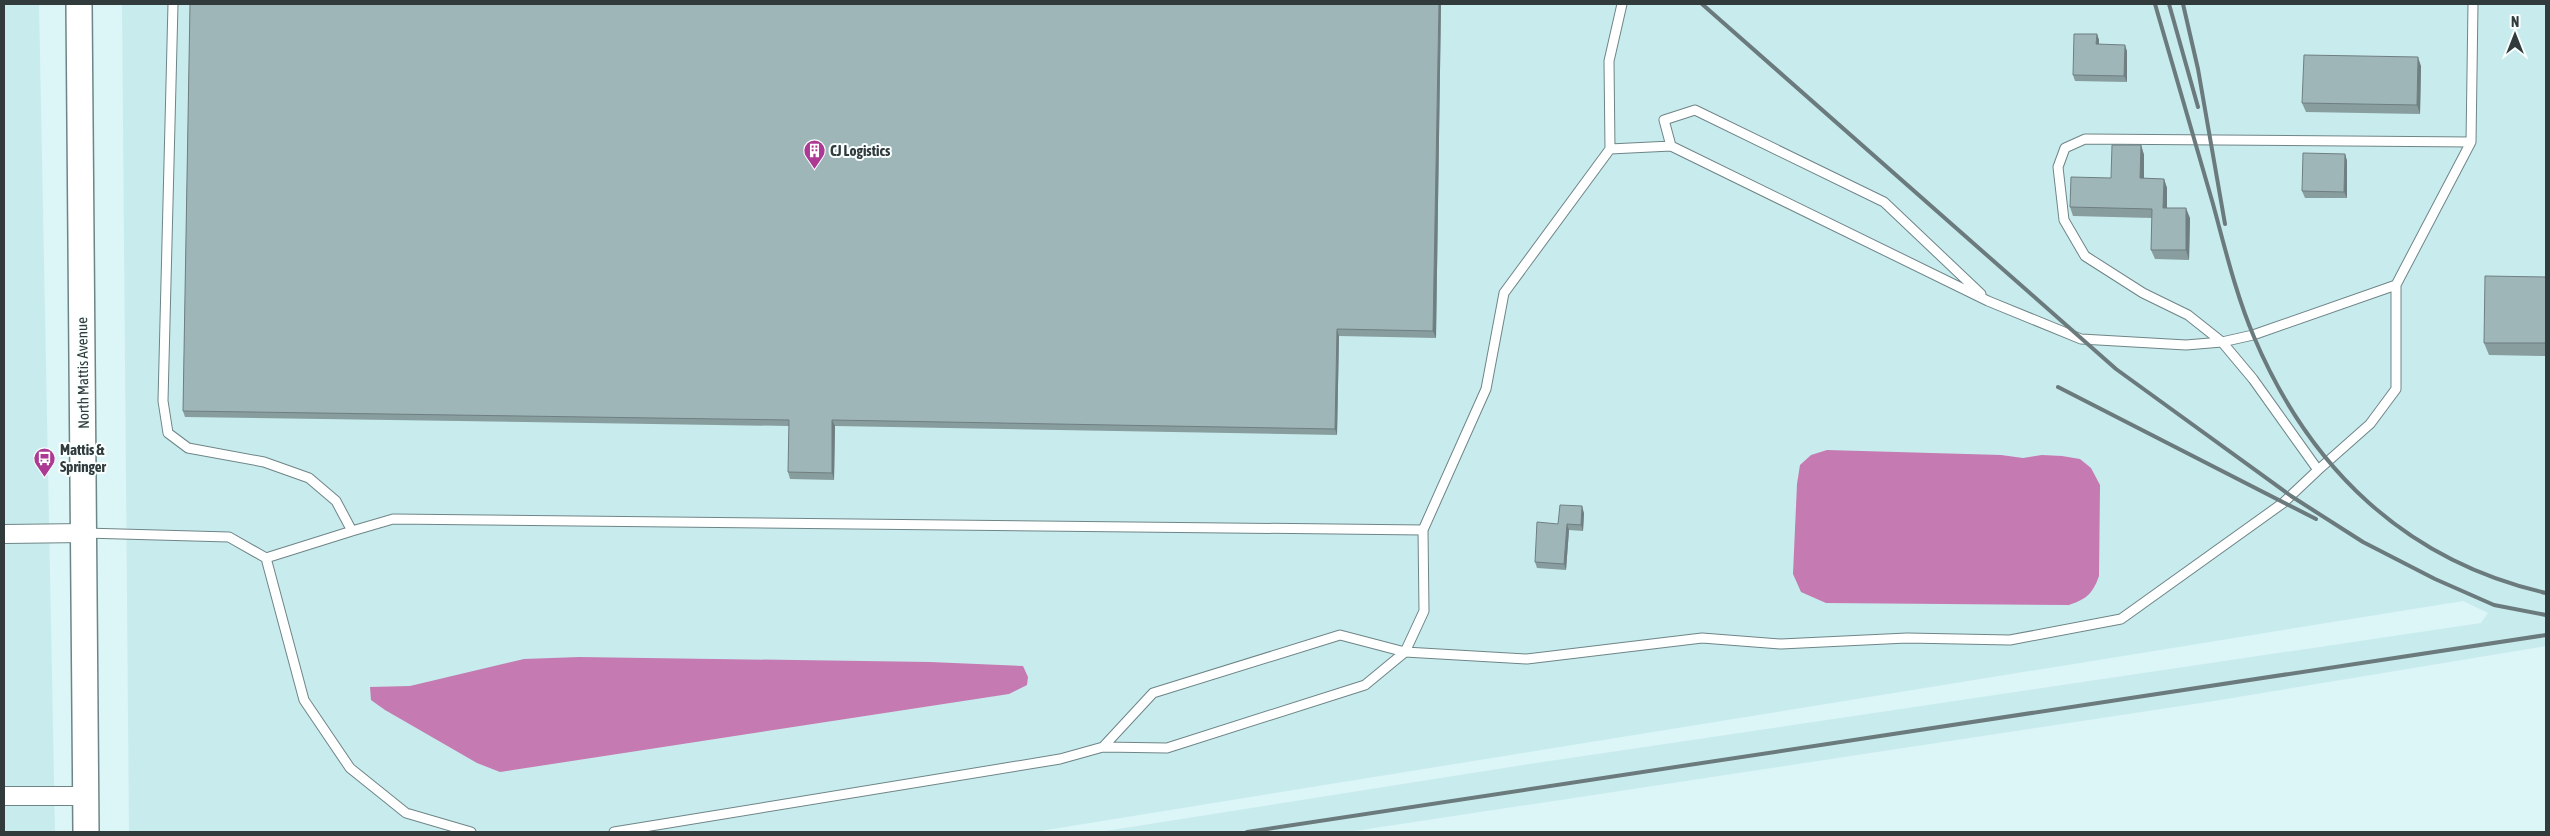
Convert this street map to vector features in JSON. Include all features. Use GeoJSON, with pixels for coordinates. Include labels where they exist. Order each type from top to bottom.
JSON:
{"type":"FeatureCollection","features":[{"type":"Feature","properties":{"kind":"main road","name":"North Mattis Avenue"},"geometry":{"type":"LineString","coordinates":[[80,4],[86,832]]}},
{"type":"Feature","properties":{"kind":"street"},"geometry":{"type":"LineString","coordinates":[[4,534],[85,533]]}},
{"type":"Feature","properties":{"kind":"street"},"geometry":{"type":"LineString","coordinates":[[4,796],[86,796]]}},
{"type":"Feature","properties":{"kind":"lane"},"geometry":{"type":"LineString","coordinates":[[173,4],[163,401],[168,433],[188,448],[264,462],[309,478],[336,501],[352,531]]}},
{"type":"Feature","properties":{"kind":"lane"},"geometry":{"type":"LineString","coordinates":[[614,832],[1060,759],[1103,747],[1167,748],[1365,685],[1405,652],[1424,611],[1423,530],[1486,390],[1504,293],[1610,149],[1609,61],[1622,4]]}},
{"type":"Feature","properties":{"kind":"lane"},"geometry":{"type":"LineString","coordinates":[[1103,747],[1153,693],[1340,636],[1405,652],[1527,660],[1702,638],[1780,644],[1907,638],[2010,640],[2121,619],[2283,503],[2370,424],[2396,390],[2396,285],[2471,142],[2473,4]]}},
{"type":"Feature","properties":{"kind":"lane"},"geometry":{"type":"LineString","coordinates":[[1671,146],[1664,120],[1695,110],[1858,189],[1884,202],[1988,301]]}},
{"type":"Feature","properties":{"kind":"lane"},"geometry":{"type":"LineString","coordinates":[[2318,470],[2253,379],[2222,342],[2188,315],[2143,293],[2085,256],[2064,220],[2058,167],[2065,148],[2085,139],[2471,142]]}},
{"type":"Feature","properties":{"kind":"lane"},"geometry":{"type":"LineString","coordinates":[[1610,149],[1671,146],[1988,301],[2081,339],[2186,345],[2222,342],[2253,335],[2396,285]]}},
{"type":"Feature","properties":{"kind":"lane"},"geometry":{"type":"LineString","coordinates":[[266,558],[393,519],[1423,530]]}},
{"type":"Feature","properties":{"kind":"lane"},"geometry":{"type":"LineString","coordinates":[[85,533],[229,537],[266,558],[304,700],[350,768],[406,813],[471,832]]}},
{"type":"Feature","properties":{"kind":"shaded area"},"geometry":{"type":"Polygon","coordinates":[[[4,4],[39,4],[55,832],[4,832],[4,4]]]}},
{"type":"Feature","properties":{"kind":"shaded area"},"geometry":{"type":"Polygon","coordinates":[[[122,4],[2546,4],[2546,646],[2214,701],[1348,832],[1099,832],[1523,765],[2481,623],[2488,613],[2463,601],[1034,832],[129,832],[122,4]]]}},
{"type":"Feature","properties":{"kind":"shaded area"},"geometry":{"type":"Polygon","coordinates":[[[1827,450],[2001,455],[2023,458],[2042,455],[2080,459],[2091,468],[2100,485],[2099,576],[2094,587],[2085,598],[2069,605],[1826,603],[1801,592],[1793,574],[1797,484],[1800,465],[1811,455],[1827,450]]]}},
{"type":"Feature","properties":{"kind":"shaded area"},"geometry":{"type":"Polygon","coordinates":[[[579,657],[930,662],[1023,666],[1028,677],[1027,685],[1009,694],[500,772],[477,763],[371,700],[370,687],[410,686],[524,659],[579,657]]]}},
{"type":"Feature","properties":{"kind":"building","name":"CJ Logistics"},"geometry":{"type":"Polygon","coordinates":[[[190,4],[1439,4],[1433,331],[1337,329],[1335,429],[832,420],[832,473],[788,472],[789,420],[183,411],[190,4]]]}},
{"type":"Feature","properties":{"kind":"building"},"geometry":{"type":"Polygon","coordinates":[[[2074,34],[2097,34],[2096,44],[2125,45],[2124,76],[2073,75],[2074,34]]]}},
{"type":"Feature","properties":{"kind":"building"},"geometry":{"type":"Polygon","coordinates":[[[2304,55],[2418,57],[2417,105],[2302,103],[2304,55]]]}},
{"type":"Feature","properties":{"kind":"building"},"geometry":{"type":"Polygon","coordinates":[[[2112,145],[2141,145],[2140,178],[2164,179],[2163,208],[2186,208],[2186,250],[2151,250],[2152,209],[2070,207],[2071,177],[2111,178],[2112,145]]]}},
{"type":"Feature","properties":{"kind":"building"},"geometry":{"type":"Polygon","coordinates":[[[2303,153],[2345,154],[2344,192],[2302,191],[2303,153]]]}},
{"type":"Feature","properties":{"kind":"building"},"geometry":{"type":"Polygon","coordinates":[[[2485,276],[2546,277],[2546,343],[2484,343],[2485,276]]]}},
{"type":"Feature","properties":{"kind":"building"},"geometry":{"type":"Polygon","coordinates":[[[1560,505],[1582,506],[1581,525],[1567,524],[1564,564],[1535,562],[1537,522],[1558,524],[1560,505]]]}},
{"type":"Feature","properties":{"kind":"railway"},"geometry":{"type":"LineString","coordinates":[[1702,4],[2116,369],[2291,496],[2363,542],[2435,579],[2494,605],[2546,615]]}},
{"type":"Feature","properties":{"kind":"railway"},"geometry":{"type":"LineString","coordinates":[[2155,4],[2242,305],[2254,337],[2277,385],[2304,428],[2334,468],[2368,502],[2407,533],[2449,558],[2496,578],[2546,593]]}},
{"type":"Feature","properties":{"kind":"railway"},"geometry":{"type":"LineString","coordinates":[[2169,4],[2198,107]]}},
{"type":"Feature","properties":{"kind":"railway"},"geometry":{"type":"LineString","coordinates":[[2183,4],[2198,69],[2225,224]]}},
{"type":"Feature","properties":{"kind":"railway"},"geometry":{"type":"LineString","coordinates":[[2058,387],[2316,519]]}},
{"type":"Feature","properties":{"kind":"railway"},"geometry":{"type":"LineString","coordinates":[[1247,832],[2546,635]]}},
{"type":"Feature","properties":{"kind":"place","name":"CJ Logistics"},"geometry":{"type":"Point","coordinates":[814,170]}},
{"type":"Feature","properties":{"kind":"place","name":"Mattis & Springer"},"geometry":{"type":"Point","coordinates":[44,478]}}]}
